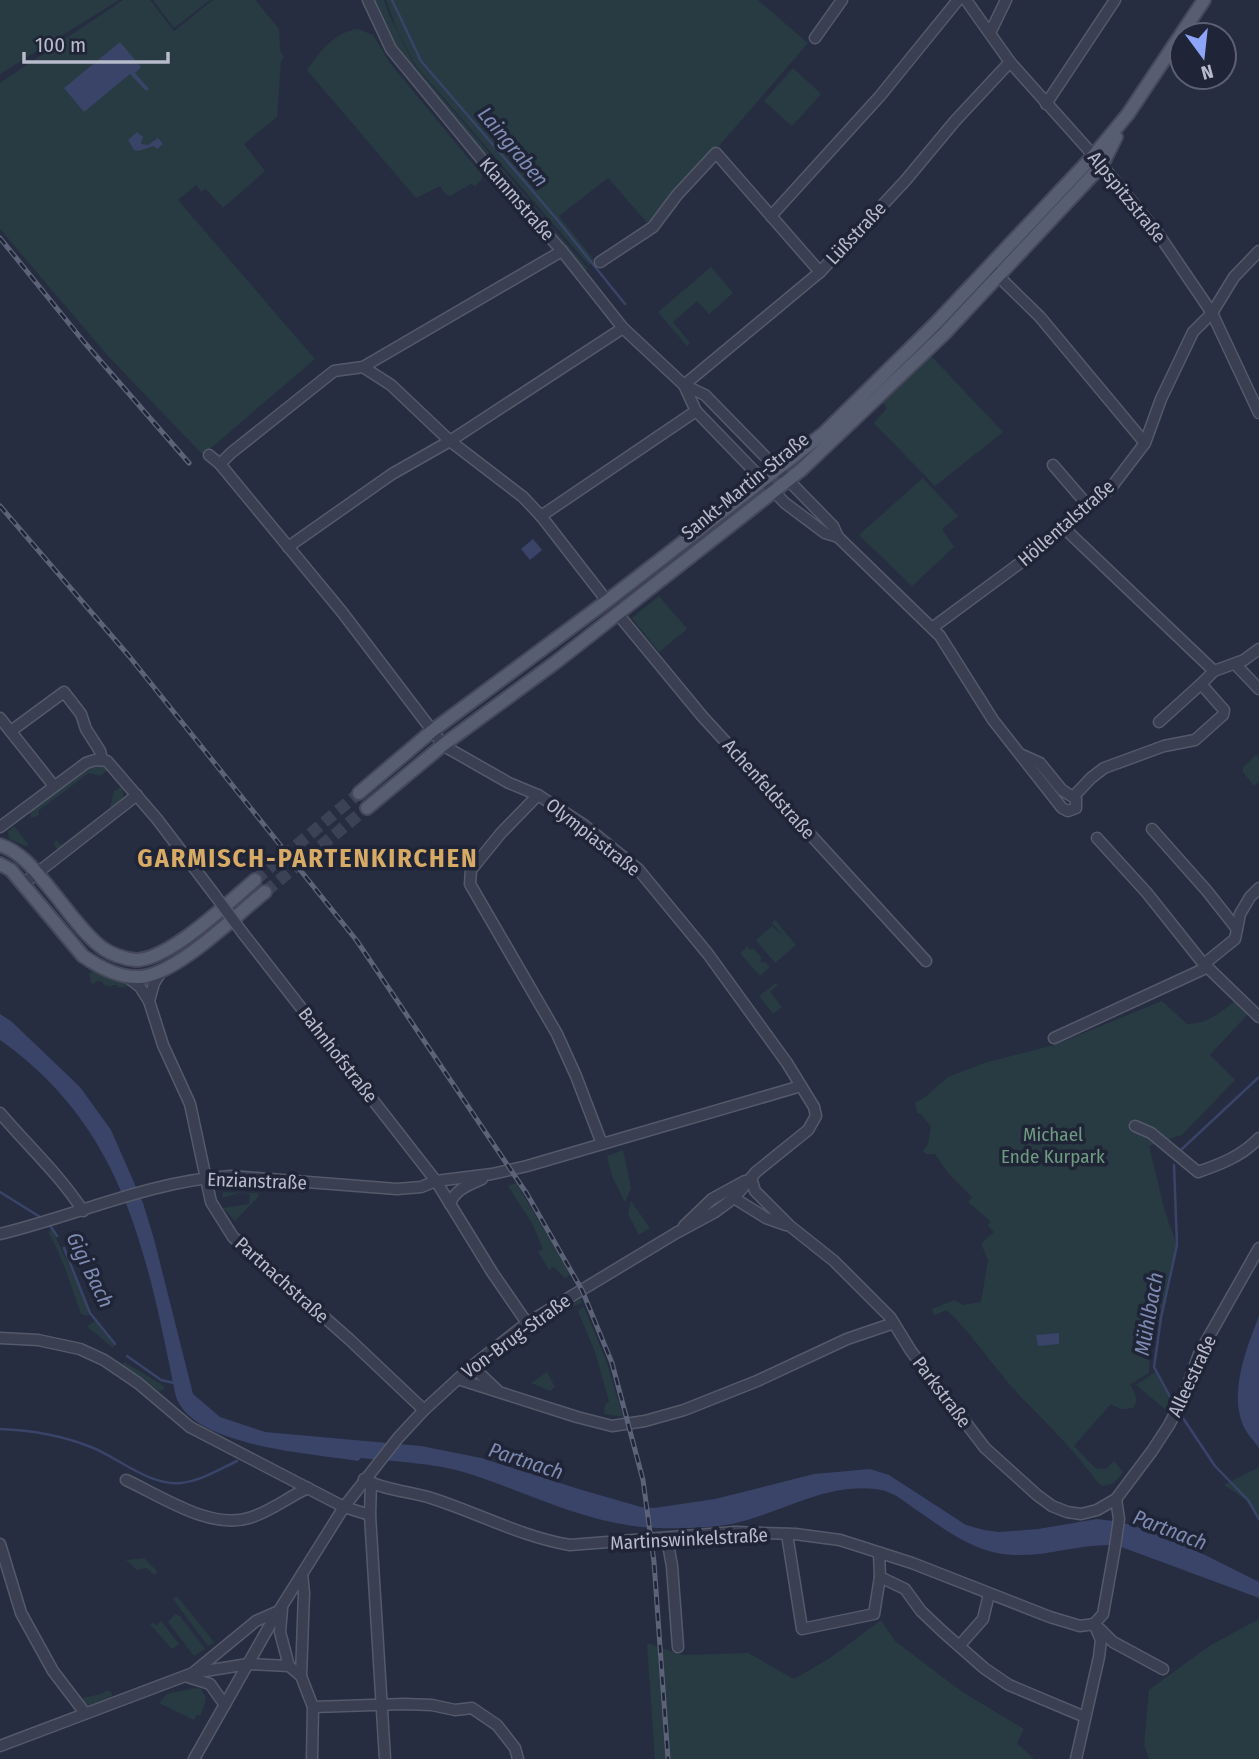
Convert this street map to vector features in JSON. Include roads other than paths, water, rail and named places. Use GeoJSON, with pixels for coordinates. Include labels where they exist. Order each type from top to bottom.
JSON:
{"type":"FeatureCollection","features":[{"type":"Feature","properties":{"kind":"main road","name":"Sankt-Martin-Straße"},"geometry":{"type":"LineString","coordinates":[[366,808],[443,745],[789,481],[931,346],[993,272],[1098,160],[1204,0]]}},
{"type":"Feature","properties":{"kind":"main road","name":"Sankt-Martin-Straße"},"geometry":{"type":"LineString","coordinates":[[359,793],[432,731],[607,601],[777,469],[845,412],[993,272]]}},
{"type":"Feature","properties":{"kind":"main road"},"geometry":{"type":"LineString","coordinates":[[0,845],[11,848],[37,873],[77,922],[102,947],[121,957],[137,960],[164,951],[181,940],[255,880]]}},
{"type":"Feature","properties":{"kind":"main road"},"geometry":{"type":"LineString","coordinates":[[1,862],[23,884],[83,956],[94,964],[126,976],[140,977],[161,972],[191,952],[265,892]]}},
{"type":"Feature","properties":{"kind":"street","name":"Klammstraße"},"geometry":{"type":"LineString","coordinates":[[368,0],[391,49],[497,178],[562,251],[623,328],[684,385],[705,395],[833,526],[838,537],[932,628],[993,720],[1062,808],[1074,810],[1077,803],[1074,796],[1062,790],[1040,764],[1020,754]]}},
{"type":"Feature","properties":{"kind":"street"},"geometry":{"type":"LineString","coordinates":[[815,38],[842,0]]}},
{"type":"Feature","properties":{"kind":"street"},"geometry":{"type":"LineString","coordinates":[[771,216],[880,96],[958,0]]}},
{"type":"Feature","properties":{"kind":"street","name":"Alpspitzstraße"},"geometry":{"type":"LineString","coordinates":[[966,0],[1010,62],[1098,160],[1157,232],[1212,313],[1259,414]]}},
{"type":"Feature","properties":{"kind":"street"},"geometry":{"type":"LineString","coordinates":[[990,33],[1006,0]]}},
{"type":"Feature","properties":{"kind":"street"},"geometry":{"type":"LineString","coordinates":[[1046,104],[1115,0]]}},
{"type":"Feature","properties":{"kind":"street","name":"Lüßstraße"},"geometry":{"type":"LineString","coordinates":[[684,385],[820,272],[1010,62]]}},
{"type":"Feature","properties":{"kind":"street"},"geometry":{"type":"LineString","coordinates":[[600,262],[653,227],[677,195],[716,153],[820,272]]}},
{"type":"Feature","properties":{"kind":"street"},"geometry":{"type":"LineString","coordinates":[[220,464],[230,453],[334,371],[363,367],[562,251]]}},
{"type":"Feature","properties":{"kind":"street","name":"Höllentalstraße"},"geometry":{"type":"LineString","coordinates":[[932,628],[1064,528],[1110,489],[1146,443],[1177,362],[1193,332],[1212,313],[1234,276],[1259,251]]}},
{"type":"Feature","properties":{"kind":"street"},"geometry":{"type":"LineString","coordinates":[[993,272],[1040,317],[1146,443]]}},
{"type":"Feature","properties":{"kind":"street"},"geometry":{"type":"LineString","coordinates":[[288,547],[392,474],[450,442],[623,328]]}},
{"type":"Feature","properties":{"kind":"street"},"geometry":{"type":"LineString","coordinates":[[363,367],[391,385],[450,442],[510,485],[541,516],[607,601]]}},
{"type":"Feature","properties":{"kind":"street","name":"Klammstraße"},"geometry":{"type":"LineString","coordinates":[[684,385],[696,411],[785,503],[825,533],[838,537]]}},
{"type":"Feature","properties":{"kind":"street"},"geometry":{"type":"LineString","coordinates":[[541,516],[696,411]]}},
{"type":"Feature","properties":{"kind":"street","name":"Olympiastraße"},"geometry":{"type":"LineString","coordinates":[[209,455],[220,464],[342,612],[443,745],[498,777],[538,794],[584,825],[638,869],[709,954],[816,1111],[813,1126],[751,1178]]}},
{"type":"Feature","properties":{"kind":"street"},"geometry":{"type":"LineString","coordinates":[[1054,465],[1084,500],[1086,508]]}},
{"type":"Feature","properties":{"kind":"street"},"geometry":{"type":"LineString","coordinates":[[1064,528],[1214,671]]}},
{"type":"Feature","properties":{"kind":"street","name":"Achenfeldstraße"},"geometry":{"type":"LineString","coordinates":[[617,613],[702,716],[926,961]]}},
{"type":"Feature","properties":{"kind":"street"},"geometry":{"type":"LineString","coordinates":[[1158,722],[1214,671],[1235,664],[1259,649]]}},
{"type":"Feature","properties":{"kind":"street"},"geometry":{"type":"LineString","coordinates":[[1235,664],[1259,689]]}},
{"type":"Feature","properties":{"kind":"street"},"geometry":{"type":"LineString","coordinates":[[1074,796],[1096,772],[1164,746],[1195,740],[1223,715],[1224,710],[1201,684]]}},
{"type":"Feature","properties":{"kind":"street","name":"Bahnhofstraße"},"geometry":{"type":"LineString","coordinates":[[11,731],[64,692],[81,714],[102,759],[107,761],[137,795],[436,1181],[527,1323]]}},
{"type":"Feature","properties":{"kind":"street"},"geometry":{"type":"LineString","coordinates":[[0,718],[54,786]]}},
{"type":"Feature","properties":{"kind":"street"},"geometry":{"type":"LineString","coordinates":[[0,827],[86,763],[102,759]]}},
{"type":"Feature","properties":{"kind":"street"},"geometry":{"type":"LineString","coordinates":[[538,794],[471,870],[470,884],[557,1034],[603,1144]]}},
{"type":"Feature","properties":{"kind":"street"},"geometry":{"type":"LineString","coordinates":[[23,884],[137,795]]}},
{"type":"Feature","properties":{"kind":"street"},"geometry":{"type":"LineString","coordinates":[[1152,829],[1237,929]]}},
{"type":"Feature","properties":{"kind":"street"},"geometry":{"type":"LineString","coordinates":[[1097,838],[1147,893],[1206,965],[1259,1017]]}},
{"type":"Feature","properties":{"kind":"street"},"geometry":{"type":"LineString","coordinates":[[1054,1038],[1206,965],[1235,939],[1240,914],[1259,888]]}},
{"type":"Feature","properties":{"kind":"street"},"geometry":{"type":"LineString","coordinates":[[149,1001],[154,983],[161,972]]}},
{"type":"Feature","properties":{"kind":"street","name":"Partnachstraße"},"geometry":{"type":"LineString","coordinates":[[126,976],[140,988],[149,1001],[163,1045],[190,1104],[211,1202],[233,1237],[349,1339],[424,1410]]}},
{"type":"Feature","properties":{"kind":"street"},"geometry":{"type":"LineString","coordinates":[[450,1204],[454,1194],[465,1186],[492,1174],[801,1086]]}},
{"type":"Feature","properties":{"kind":"street"},"geometry":{"type":"LineString","coordinates":[[0,1113],[53,1170],[83,1211]]}},
{"type":"Feature","properties":{"kind":"street"},"geometry":{"type":"LineString","coordinates":[[1135,1126],[1151,1133],[1198,1171],[1222,1164],[1250,1148],[1259,1138]]}},
{"type":"Feature","properties":{"kind":"street","name":"Enzianstraße"},"geometry":{"type":"LineString","coordinates":[[0,1234],[58,1219],[146,1190],[207,1177],[230,1176],[397,1189],[492,1174]]}},
{"type":"Feature","properties":{"kind":"street","name":"Von-Brug-Straße"},"geometry":{"type":"LineString","coordinates":[[194,1759],[302,1573],[344,1507],[368,1481],[374,1468],[398,1437],[472,1366],[527,1323],[736,1199],[751,1178]]}},
{"type":"Feature","properties":{"kind":"street","name":"Von-Brug-Straße"},"geometry":{"type":"LineString","coordinates":[[679,1231],[712,1199],[751,1178]]}},
{"type":"Feature","properties":{"kind":"street","name":"Parkstraße"},"geometry":{"type":"LineString","coordinates":[[751,1178],[755,1191],[790,1226],[840,1266],[894,1323],[911,1351],[985,1448],[1037,1495],[1052,1506],[1081,1514],[1097,1510],[1116,1499]]}},
{"type":"Feature","properties":{"kind":"street","name":"Parkstraße"},"geometry":{"type":"LineString","coordinates":[[736,1199],[766,1218],[790,1226]]}},
{"type":"Feature","properties":{"kind":"street","name":"Alleestraße"},"geometry":{"type":"LineString","coordinates":[[1116,1499],[1169,1425],[1184,1396],[1199,1353],[1259,1248]]}},
{"type":"Feature","properties":{"kind":"street"},"geometry":{"type":"LineString","coordinates":[[458,1379],[612,1426],[666,1416],[757,1381],[847,1339],[894,1323]]}},
{"type":"Feature","properties":{"kind":"street"},"geometry":{"type":"LineString","coordinates":[[0,1338],[38,1340],[80,1349],[99,1358],[138,1383],[190,1427],[344,1507],[370,1515]]}},
{"type":"Feature","properties":{"kind":"street"},"geometry":{"type":"LineString","coordinates":[[472,1366],[497,1390]]}},
{"type":"Feature","properties":{"kind":"street"},"geometry":{"type":"LineString","coordinates":[[286,1498],[286,1485],[291,1479]]}},
{"type":"Feature","properties":{"kind":"street"},"geometry":{"type":"LineString","coordinates":[[125,1480],[206,1518],[226,1522],[248,1519],[308,1488]]}},
{"type":"Feature","properties":{"kind":"street"},"geometry":{"type":"LineString","coordinates":[[368,1481],[386,1759]]}},
{"type":"Feature","properties":{"kind":"street","name":"Martinswinkelstraße"},"geometry":{"type":"LineString","coordinates":[[368,1481],[414,1493],[537,1537],[570,1545],[735,1532],[840,1540],[912,1563],[1080,1626],[1094,1624]]}},
{"type":"Feature","properties":{"kind":"street"},"geometry":{"type":"LineString","coordinates":[[1094,1624],[1103,1614],[1115,1547],[1119,1519],[1116,1499]]}},
{"type":"Feature","properties":{"kind":"street"},"geometry":{"type":"LineString","coordinates":[[787,1534],[802,1629],[874,1614],[880,1577],[879,1553]]}},
{"type":"Feature","properties":{"kind":"street"},"geometry":{"type":"LineString","coordinates":[[667,1539],[672,1566],[678,1647]]}},
{"type":"Feature","properties":{"kind":"street"},"geometry":{"type":"LineString","coordinates":[[0,1544],[21,1613],[53,1671],[85,1713]]}},
{"type":"Feature","properties":{"kind":"street"},"geometry":{"type":"LineString","coordinates":[[302,1573],[302,1676],[313,1707],[312,1759]]}},
{"type":"Feature","properties":{"kind":"street"},"geometry":{"type":"LineString","coordinates":[[880,1577],[905,1589],[921,1611],[984,1668],[1009,1685],[1085,1717]]}},
{"type":"Feature","properties":{"kind":"street"},"geometry":{"type":"LineString","coordinates":[[959,1646],[983,1619],[989,1594]]}},
{"type":"Feature","properties":{"kind":"street"},"geometry":{"type":"LineString","coordinates":[[189,1674],[256,1621],[281,1608],[280,1632],[289,1666]]}},
{"type":"Feature","properties":{"kind":"street"},"geometry":{"type":"LineString","coordinates":[[1094,1624],[1113,1642],[1163,1669]]}},
{"type":"Feature","properties":{"kind":"street"},"geometry":{"type":"LineString","coordinates":[[1076,1759],[1101,1640],[1094,1624]]}},
{"type":"Feature","properties":{"kind":"street"},"geometry":{"type":"LineString","coordinates":[[0,1746],[189,1674],[248,1664],[289,1666],[302,1676]]}},
{"type":"Feature","properties":{"kind":"street"},"geometry":{"type":"LineString","coordinates":[[189,1674],[210,1684],[225,1705]]}},
{"type":"Feature","properties":{"kind":"street"},"geometry":{"type":"LineString","coordinates":[[313,1707],[432,1705],[455,1710],[472,1708],[497,1725],[515,1748],[518,1759]]}},
{"type":"Feature","properties":{"kind":"water"},"geometry":{"type":"Polygon","coordinates":[[[120,42],[141,67],[135,73],[149,89],[146,91],[130,74],[84,112],[64,88],[120,42]]]}},
{"type":"Feature","properties":{"kind":"water"},"geometry":{"type":"Polygon","coordinates":[[[137,132],[143,137],[141,144],[148,145],[158,138],[163,144],[157,149],[154,146],[134,150],[128,140],[137,132]]]}},
{"type":"Feature","properties":{"kind":"water"},"geometry":{"type":"Polygon","coordinates":[[[533,539],[542,550],[530,560],[521,549],[533,539]]]}},
{"type":"Feature","properties":{"kind":"water"},"geometry":{"type":"Polygon","coordinates":[[[0,1014],[11,1021],[80,1087],[111,1130],[143,1203],[193,1394],[220,1417],[265,1432],[421,1446],[481,1458],[641,1507],[654,1508],[715,1499],[814,1474],[870,1469],[889,1475],[966,1525],[984,1530],[999,1532],[1038,1529],[1097,1519],[1120,1522],[1167,1536],[1259,1582],[1259,1598],[1116,1545],[1028,1555],[993,1552],[954,1535],[894,1495],[882,1490],[856,1488],[820,1495],[732,1524],[686,1528],[634,1526],[587,1516],[448,1468],[361,1458],[358,1461],[285,1450],[256,1445],[206,1427],[187,1414],[176,1397],[141,1246],[124,1199],[103,1155],[77,1114],[43,1075],[0,1040],[0,1014]]]}},
{"type":"Feature","properties":{"kind":"water"},"geometry":{"type":"Polygon","coordinates":[[[1259,1316],[1259,1448],[1243,1425],[1238,1398],[1241,1369],[1259,1316]]]}},
{"type":"Feature","properties":{"kind":"water"},"geometry":{"type":"Polygon","coordinates":[[[1059,1333],[1059,1344],[1038,1346],[1036,1335],[1059,1333]]]}},
{"type":"Feature","properties":{"kind":"waterway","name":"Laingraben"},"geometry":{"type":"LineString","coordinates":[[392,0],[421,61],[555,217],[625,304]]}},
{"type":"Feature","properties":{"kind":"waterway","name":"Mühlbach"},"geometry":{"type":"LineString","coordinates":[[1182,1149],[1259,1077]]}},
{"type":"Feature","properties":{"kind":"waterway","name":"Mühlbach"},"geometry":{"type":"LineString","coordinates":[[1174,1165],[1177,1245],[1161,1318],[1154,1367],[1175,1406]]}},
{"type":"Feature","properties":{"kind":"waterway","name":"Gigi Bach"},"geometry":{"type":"LineString","coordinates":[[0,1192],[45,1220]]}},
{"type":"Feature","properties":{"kind":"waterway","name":"Gigi Bach"},"geometry":{"type":"LineString","coordinates":[[49,1224],[57,1236]]}},
{"type":"Feature","properties":{"kind":"waterway","name":"Gigi Bach"},"geometry":{"type":"LineString","coordinates":[[64,1248],[90,1313],[115,1344]]}},
{"type":"Feature","properties":{"kind":"waterway","name":"Gigi Bach"},"geometry":{"type":"LineString","coordinates":[[127,1356],[161,1380],[174,1383]]}},
{"type":"Feature","properties":{"kind":"waterway","name":"Mühlbach"},"geometry":{"type":"LineString","coordinates":[[1179,1412],[1215,1466],[1248,1500],[1259,1519]]}},
{"type":"Feature","properties":{"kind":"waterway"},"geometry":{"type":"LineString","coordinates":[[0,1429],[46,1434],[80,1443],[146,1476],[169,1483],[196,1480],[237,1461]]}},
{"type":"Feature","properties":{"kind":"tunnel"},"geometry":{"type":"LineString","coordinates":[[255,880],[359,793]]}},
{"type":"Feature","properties":{"kind":"tunnel"},"geometry":{"type":"LineString","coordinates":[[265,892],[367,808]]}},
{"type":"Feature","properties":{"kind":"railway"},"geometry":{"type":"LineString","coordinates":[[0,238],[84,342],[189,463]]}},
{"type":"Feature","properties":{"kind":"railway"},"geometry":{"type":"LineString","coordinates":[[0,506],[129,656],[357,941],[527,1194],[582,1290],[612,1363],[643,1480],[654,1562],[668,1759]]}},
{"type":"Feature","properties":{"kind":"district","name":"GARMISCH-PARTENKIRCHEN"},"geometry":{"type":"Point","coordinates":[308,858]}},
{"type":"Feature","properties":{"kind":"park label","name":"Michael Ende Kurpark"},"geometry":{"type":"Point","coordinates":[1053,1145]}},
{"type":"Feature","properties":{"kind":"water label","name":"Partnach"},"geometry":{"type":"Point","coordinates":[526,1461]}},
{"type":"Feature","properties":{"kind":"water label","name":"Partnach"},"geometry":{"type":"Point","coordinates":[1170,1530]}}]}
